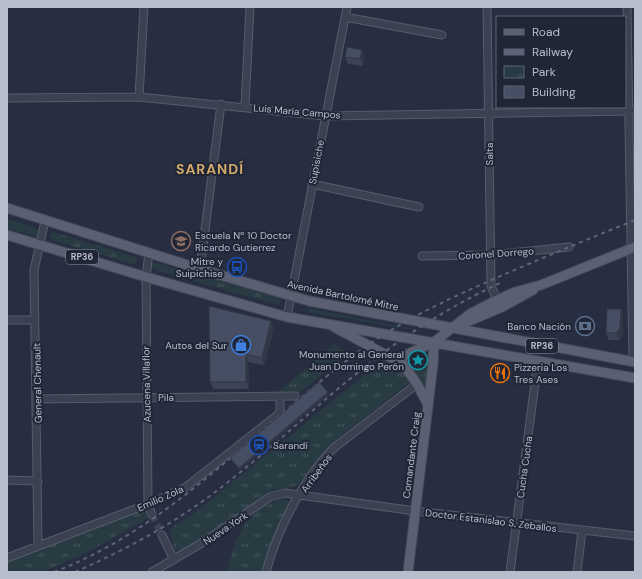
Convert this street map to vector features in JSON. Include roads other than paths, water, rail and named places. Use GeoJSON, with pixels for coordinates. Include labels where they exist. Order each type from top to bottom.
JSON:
{"type":"FeatureCollection","features":[{"type":"Feature","properties":{"kind":"main road","name":"Avenida Bartolomé Mitre"},"geometry":{"type":"LineString","coordinates":[[7,208],[291,296],[634,362]]}},
{"type":"Feature","properties":{"kind":"main road","name":"RP36"},"geometry":{"type":"LineString","coordinates":[[7,235],[146,277],[287,317],[635,378]]}},
{"type":"Feature","properties":{"kind":"main road"},"geometry":{"type":"LineString","coordinates":[[451,328],[502,307],[541,286],[633,249]]}},
{"type":"Feature","properties":{"kind":"main road"},"geometry":{"type":"LineString","coordinates":[[398,360],[434,342],[470,314],[497,300],[515,292],[541,286]]}},
{"type":"Feature","properties":{"kind":"main road"},"geometry":{"type":"LineString","coordinates":[[328,323],[403,364],[417,384],[428,405]]}},
{"type":"Feature","properties":{"kind":"main road","name":"Comandante Craig"},"geometry":{"type":"LineString","coordinates":[[408,572],[434,342]]}},
{"type":"Feature","properties":{"kind":"street"},"geometry":{"type":"LineString","coordinates":[[139,97],[144,7]]}},
{"type":"Feature","properties":{"kind":"street"},"geometry":{"type":"LineString","coordinates":[[245,106],[250,7]]}},
{"type":"Feature","properties":{"kind":"street","name":"Supisiche"},"geometry":{"type":"LineString","coordinates":[[287,317],[347,7]]}},
{"type":"Feature","properties":{"kind":"street","name":"Salta"},"geometry":{"type":"LineString","coordinates":[[487,7],[491,286],[497,300]]}},
{"type":"Feature","properties":{"kind":"street"},"geometry":{"type":"LineString","coordinates":[[627,7],[632,111],[634,362]]}},
{"type":"Feature","properties":{"kind":"street"},"geometry":{"type":"LineString","coordinates":[[345,17],[442,35]]}},
{"type":"Feature","properties":{"kind":"street","name":"Luis María Campos"},"geometry":{"type":"LineString","coordinates":[[7,98],[139,97],[245,106],[325,116],[632,111]]}},
{"type":"Feature","properties":{"kind":"street"},"geometry":{"type":"LineString","coordinates":[[200,269],[221,104]]}},
{"type":"Feature","properties":{"kind":"street"},"geometry":{"type":"LineString","coordinates":[[312,184],[419,206]]}},
{"type":"Feature","properties":{"kind":"street","name":"General Chenault"},"geometry":{"type":"LineString","coordinates":[[38,546],[34,270],[45,221]]}},
{"type":"Feature","properties":{"kind":"street","name":"Coronel Dorrego"},"geometry":{"type":"LineString","coordinates":[[422,256],[490,255],[569,247]]}},
{"type":"Feature","properties":{"kind":"street","name":"Azucena Villaflor"},"geometry":{"type":"LineString","coordinates":[[149,253],[146,277],[146,397],[148,504],[152,515]]}},
{"type":"Feature","properties":{"kind":"street"},"geometry":{"type":"LineString","coordinates":[[7,320],[35,320]]}},
{"type":"Feature","properties":{"kind":"street","name":"Cucha Cucha"},"geometry":{"type":"LineString","coordinates":[[510,572],[538,361]]}},
{"type":"Feature","properties":{"kind":"street","name":"Arribeños"},"geometry":{"type":"LineString","coordinates":[[266,572],[278,538],[300,495],[326,456],[335,447],[417,384]]}},
{"type":"Feature","properties":{"kind":"street","name":"Emilio Zola"},"geometry":{"type":"LineString","coordinates":[[7,558],[148,504],[193,483],[280,413],[280,396]]}},
{"type":"Feature","properties":{"kind":"street","name":"Pila"},"geometry":{"type":"LineString","coordinates":[[37,399],[295,396]]}},
{"type":"Feature","properties":{"kind":"street"},"geometry":{"type":"LineString","coordinates":[[7,480],[38,481]]}},
{"type":"Feature","properties":{"kind":"street","name":"Nueva York"},"geometry":{"type":"LineString","coordinates":[[152,572],[205,541],[270,496],[286,492],[300,495]]}},
{"type":"Feature","properties":{"kind":"street","name":"Doctor Estanislao S. Zeballos"},"geometry":{"type":"LineString","coordinates":[[300,495],[415,511],[635,536]]}},
{"type":"Feature","properties":{"kind":"street"},"geometry":{"type":"LineString","coordinates":[[577,572],[582,531]]}},
{"type":"Feature","properties":{"kind":"street"},"geometry":{"type":"LineString","coordinates":[[162,535],[174,560]]}},
{"type":"Feature","properties":{"kind":"tunnel"},"geometry":{"type":"LineString","coordinates":[[152,515],[162,535]]}},
{"type":"Feature","properties":{"kind":"railway"},"geometry":{"type":"LineString","coordinates":[[54,572],[98,552],[140,527],[180,499],[218,469],[329,374],[368,345],[411,318],[489,281],[635,220]]}},
{"type":"Feature","properties":{"kind":"railway"},"geometry":{"type":"LineString","coordinates":[[75,572],[116,553],[155,532],[210,496],[264,453],[335,391],[371,362],[418,329],[450,309],[500,283]]}},
{"type":"Feature","properties":{"kind":"place","name":"Escuela Nº 10 Doctor Ricardo Gutierrez"},"geometry":{"type":"Point","coordinates":[181,241]}},
{"type":"Feature","properties":{"kind":"place","name":"Mitre y Suipichise"},"geometry":{"type":"Point","coordinates":[237,267]}},
{"type":"Feature","properties":{"kind":"place","name":"Banco Nación"},"geometry":{"type":"Point","coordinates":[585,326]}},
{"type":"Feature","properties":{"kind":"place","name":"Autos del Sur"},"geometry":{"type":"Point","coordinates":[241,345]}},
{"type":"Feature","properties":{"kind":"place","name":"Monumento al General Juan Domingo Perón"},"geometry":{"type":"Point","coordinates":[418,360]}},
{"type":"Feature","properties":{"kind":"place","name":"Pizzeria Los Tres Ases"},"geometry":{"type":"Point","coordinates":[500,373]}},
{"type":"Feature","properties":{"kind":"place","name":"Sarandí"},"geometry":{"type":"Point","coordinates":[259,445]}},
{"type":"Feature","properties":{"kind":"district","name":"SARANDÍ"},"geometry":{"type":"Point","coordinates":[210,169]}}]}
